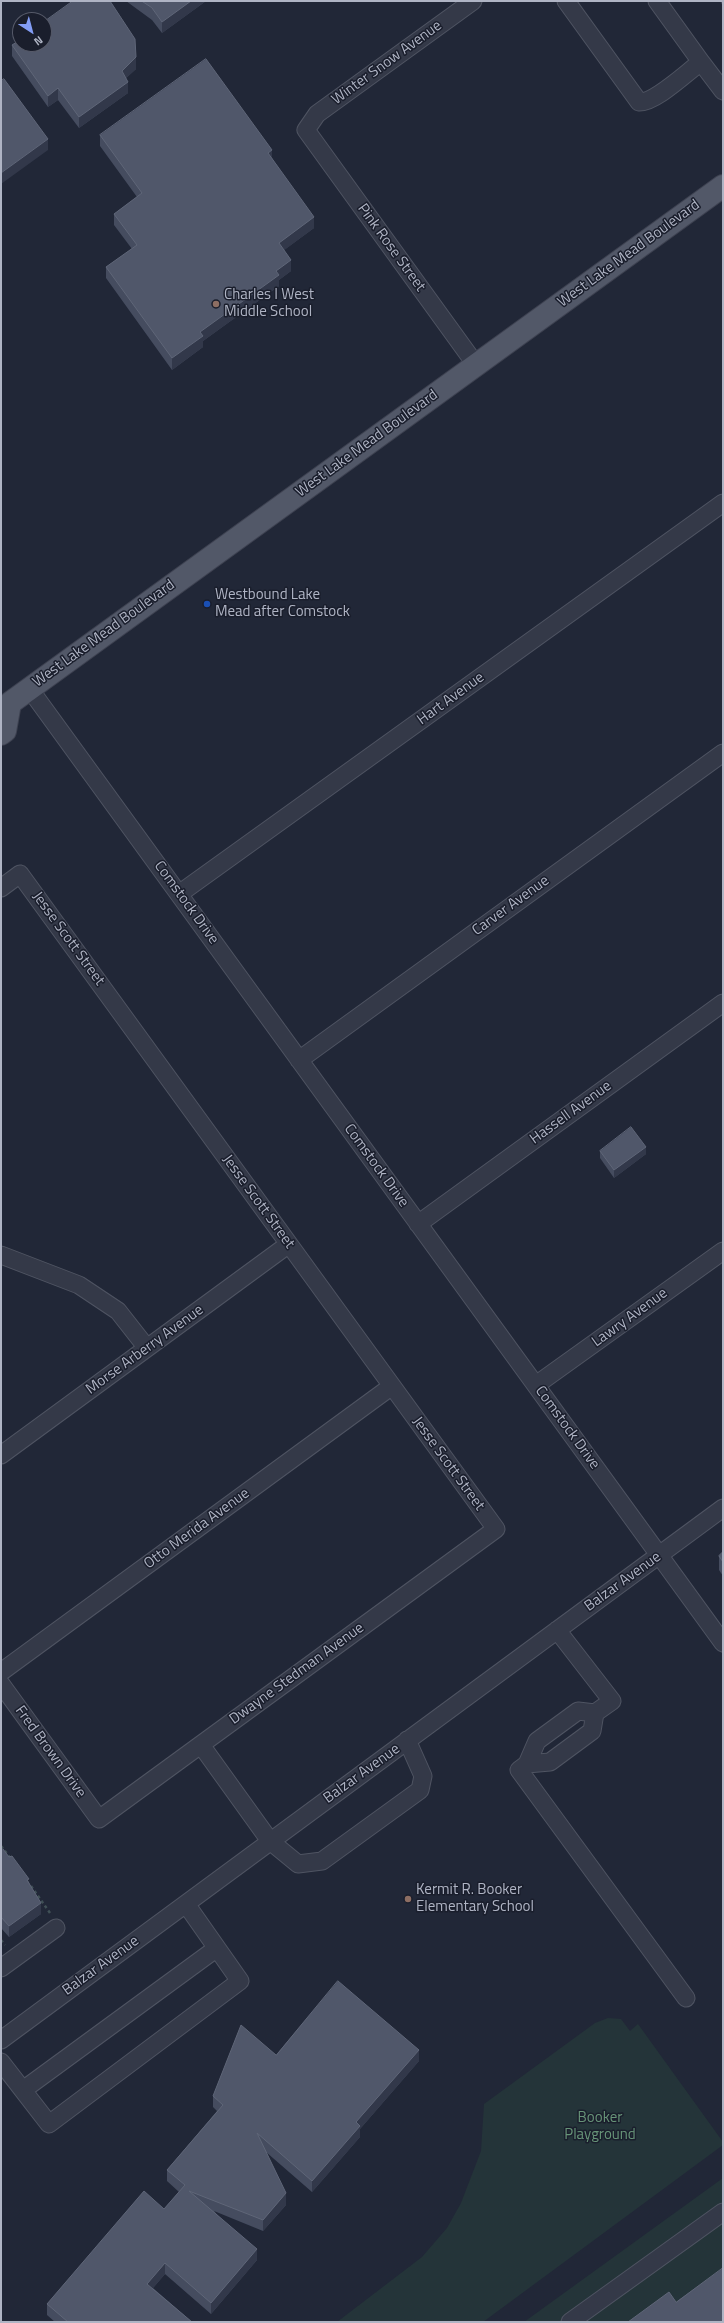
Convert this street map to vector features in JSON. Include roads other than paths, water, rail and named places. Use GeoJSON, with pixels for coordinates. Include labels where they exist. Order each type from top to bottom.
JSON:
{"type":"FeatureCollection","features":[{"type":"Feature","properties":{"kind":"main road","name":"West Lake Mead Boulevard"},"geometry":{"type":"LineString","coordinates":[[1,734],[5,731],[6,702],[29,688],[723,186]]}},
{"type":"Feature","properties":{"kind":"street","name":"Winter Snow Avenue"},"geometry":{"type":"LineString","coordinates":[[306,130],[317,114],[473,1]]}},
{"type":"Feature","properties":{"kind":"street"},"geometry":{"type":"LineString","coordinates":[[566,1],[639,102],[645,102],[654,98],[701,62]]}},
{"type":"Feature","properties":{"kind":"street"},"geometry":{"type":"LineString","coordinates":[[657,1],[723,91]]}},
{"type":"Feature","properties":{"kind":"street","name":"Pink Rose Street"},"geometry":{"type":"LineString","coordinates":[[306,130],[476,365]]}},
{"type":"Feature","properties":{"kind":"street","name":"Hart Avenue"},"geometry":{"type":"LineString","coordinates":[[178,894],[723,503]]}},
{"type":"Feature","properties":{"kind":"street","name":"Comstock Drive"},"geometry":{"type":"LineString","coordinates":[[29,688],[723,1643]]}},
{"type":"Feature","properties":{"kind":"street","name":"Carver Avenue"},"geometry":{"type":"LineString","coordinates":[[299,1060],[723,753]]}},
{"type":"Feature","properties":{"kind":"street","name":"Jesse Scott Street"},"geometry":{"type":"LineString","coordinates":[[1,888],[20,874],[496,1529]]}},
{"type":"Feature","properties":{"kind":"street","name":"Hassell Avenue"},"geometry":{"type":"LineString","coordinates":[[418,1224],[723,1003]]}},
{"type":"Feature","properties":{"kind":"street","name":"Morse Arberry Avenue"},"geometry":{"type":"LineString","coordinates":[[1,1455],[289,1244]]}},
{"type":"Feature","properties":{"kind":"street","name":"Lawry Avenue"},"geometry":{"type":"LineString","coordinates":[[536,1385],[723,1252]]}},
{"type":"Feature","properties":{"kind":"street"},"geometry":{"type":"LineString","coordinates":[[1,1255],[79,1285],[118,1311],[147,1348]]}},
{"type":"Feature","properties":{"kind":"street","name":"Otto Merida Avenue"},"geometry":{"type":"LineString","coordinates":[[1,1672],[392,1386]]}},
{"type":"Feature","properties":{"kind":"street","name":"Balzar Avenue"},"geometry":{"type":"LineString","coordinates":[[1,2040],[723,1508]]}},
{"type":"Feature","properties":{"kind":"street","name":"Dwayne Stedman Avenue"},"geometry":{"type":"LineString","coordinates":[[99,1819],[496,1529]]}},
{"type":"Feature","properties":{"kind":"street"},"geometry":{"type":"LineString","coordinates":[[557,1630],[612,1701],[595,1713],[578,1711],[537,1741],[527,1764],[519,1770],[686,1998]]}},
{"type":"Feature","properties":{"kind":"street","name":"Fred Brown Drive"},"geometry":{"type":"LineString","coordinates":[[1,1684],[99,1819]]}},
{"type":"Feature","properties":{"kind":"street"},"geometry":{"type":"LineString","coordinates":[[527,1764],[550,1762],[592,1731],[595,1713]]}},
{"type":"Feature","properties":{"kind":"street"},"geometry":{"type":"LineString","coordinates":[[201,1745],[270,1841],[298,1864],[322,1861],[420,1790],[423,1776],[407,1740]]}},
{"type":"Feature","properties":{"kind":"street"},"geometry":{"type":"LineString","coordinates":[[1,2062],[49,2124],[240,1981],[186,1904]]}},
{"type":"Feature","properties":{"kind":"street"},"geometry":{"type":"LineString","coordinates":[[1,1968],[54,1922]]}},
{"type":"Feature","properties":{"kind":"street"},"geometry":{"type":"LineString","coordinates":[[23,2090],[217,1948]]}},
{"type":"Feature","properties":{"kind":"street"},"geometry":{"type":"LineString","coordinates":[[570,2322],[723,2212]]}},
{"type":"Feature","properties":{"kind":"place","name":"Charles I West Middle School"},"geometry":{"type":"Point","coordinates":[216,304]}},
{"type":"Feature","properties":{"kind":"place","name":"Westbound Lake Mead after Comstock"},"geometry":{"type":"Point","coordinates":[207,604]}},
{"type":"Feature","properties":{"kind":"place","name":"Kermit R. Booker Elementary School"},"geometry":{"type":"Point","coordinates":[408,1899]}},
{"type":"Feature","properties":{"kind":"park label","name":"Booker Playground"},"geometry":{"type":"Point","coordinates":[600,2126]}}]}
